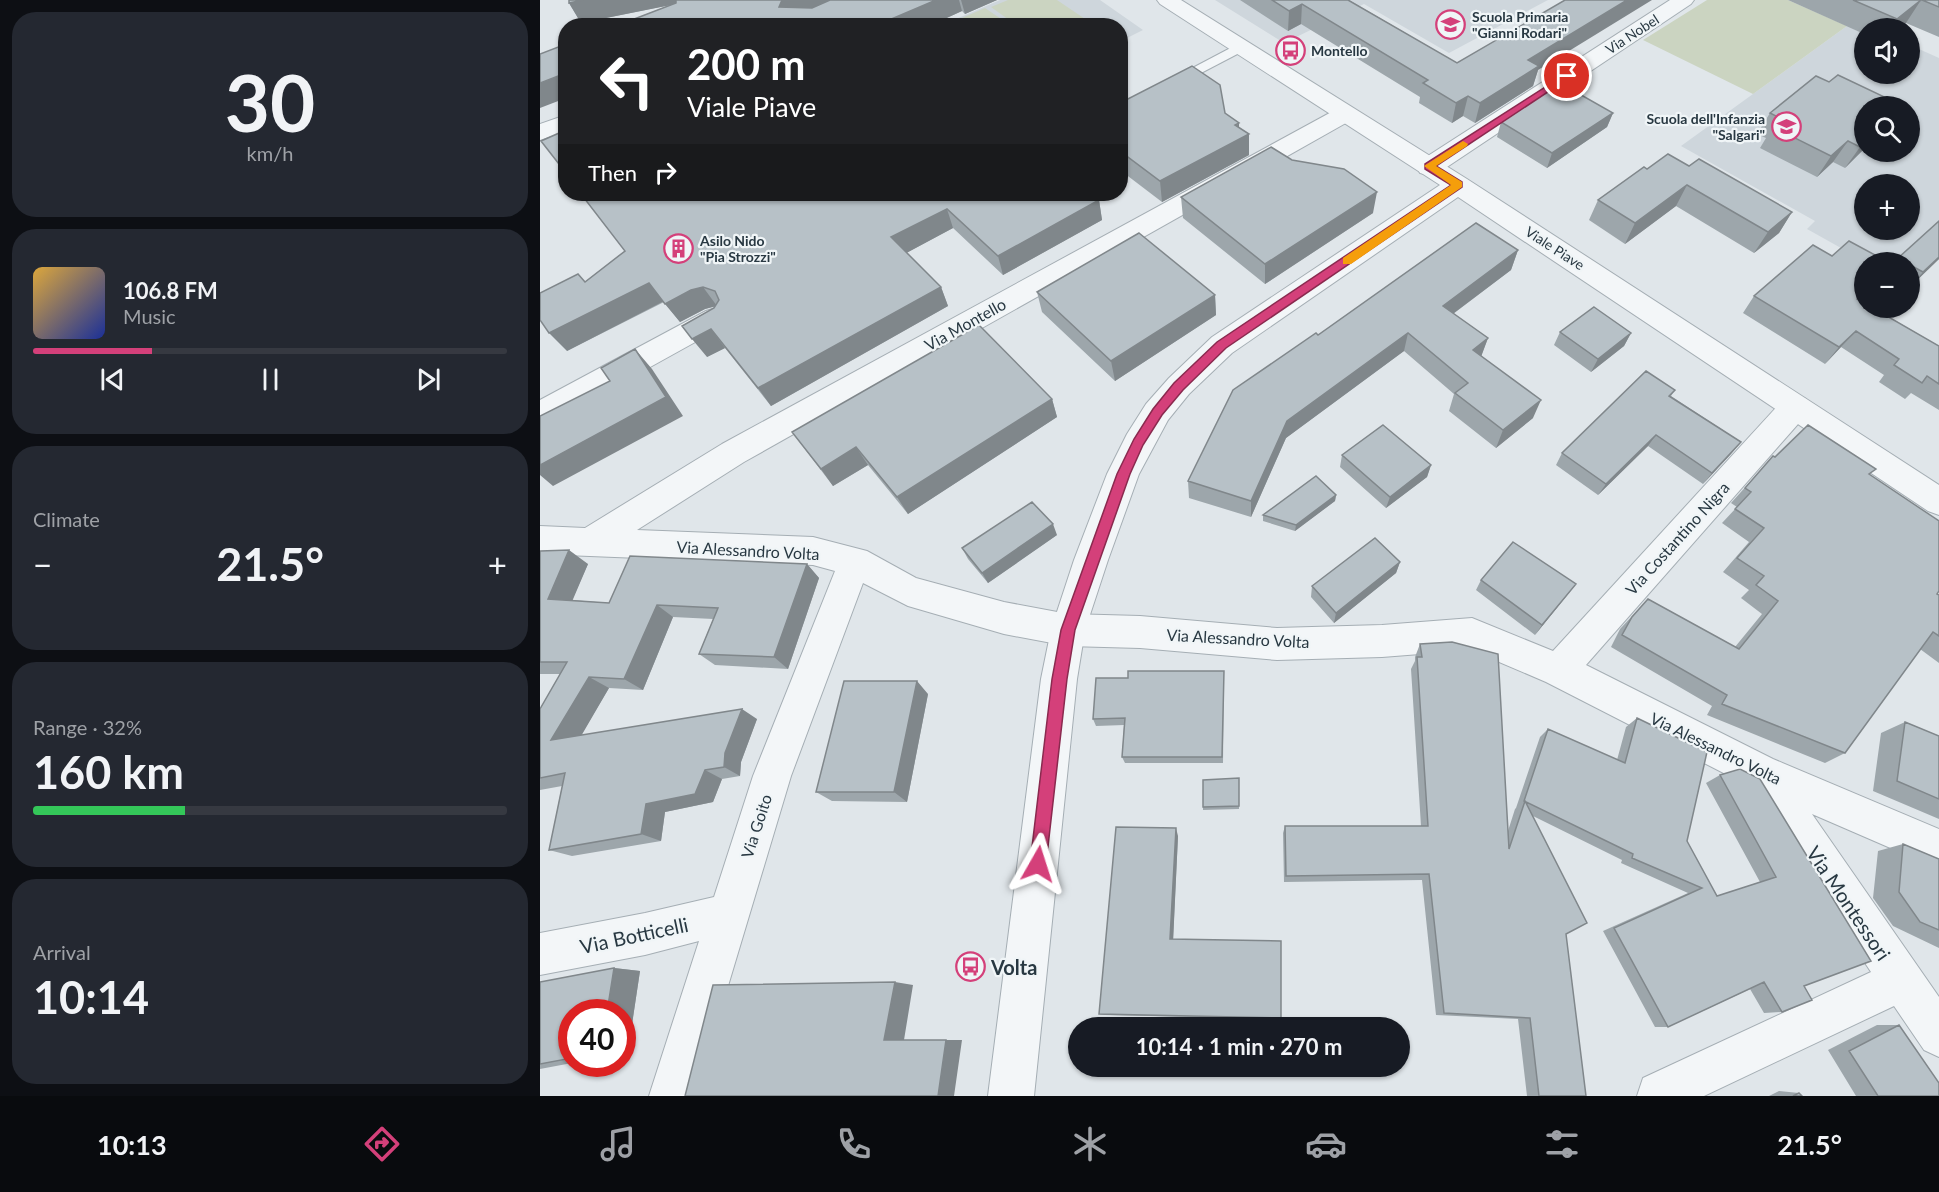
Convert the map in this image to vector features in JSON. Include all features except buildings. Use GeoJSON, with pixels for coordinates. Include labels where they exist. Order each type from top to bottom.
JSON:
{"type":"FeatureCollection","features":[{"type":"Feature","properties":{"kind":"street","name":"Viale Piave"},"geometry":{"type":"LineString","coordinates":[[1167,0],[1458,184],[1939,502]]}},
{"type":"Feature","properties":{"kind":"street","name":"Via Nobel"},"geometry":{"type":"LineString","coordinates":[[1429,166],[1684,0]]}},
{"type":"Feature","properties":{"kind":"street","name":"Via Montello"},"geometry":{"type":"LineString","coordinates":[[590,542],[733,453],[1345,114]]}},
{"type":"Feature","properties":{"kind":"street"},"geometry":{"type":"LineString","coordinates":[[540,133],[558,125]]}},
{"type":"Feature","properties":{"kind":"street"},"geometry":{"type":"LineString","coordinates":[[1011,1096],[1058,691],[1068,630],[1123,474],[1138,443],[1157,412],[1179,386],[1222,345],[1458,184]]}},
{"type":"Feature","properties":{"kind":"street"},"geometry":{"type":"LineString","coordinates":[[540,414],[716,318]]}},
{"type":"Feature","properties":{"kind":"street","name":"Via Costantino Nigra"},"geometry":{"type":"LineString","coordinates":[[1559,670],[1795,407]]}},
{"type":"Feature","properties":{"kind":"street","name":"Via Alessandro Volta"},"geometry":{"type":"LineString","coordinates":[[540,540],[813,551],[855,561],[908,591],[1004,618],[1068,630],[1140,632],[1277,644],[1382,641],[1472,634],[1559,670],[1760,772],[1939,849]]}},
{"type":"Feature","properties":{"kind":"street","name":"Via Goito"},"geometry":{"type":"LineString","coordinates":[[672,1096],[772,776],[855,561]]}},
{"type":"Feature","properties":{"kind":"street","name":"Via Montessori"},"geometry":{"type":"LineString","coordinates":[[1760,772],[1939,1035]]}},
{"type":"Feature","properties":{"kind":"street","name":"Via Botticelli"},"geometry":{"type":"LineString","coordinates":[[540,954],[645,934],[727,914]]}},
{"type":"Feature","properties":{"kind":"street"},"geometry":{"type":"LineString","coordinates":[[1659,1094],[1902,980]]}},
{"type":"Feature","properties":{"kind":"lane"},"geometry":{"type":"LineString","coordinates":[[1160,88],[1240,46]]}},
{"type":"Feature","properties":{"kind":"shaded area"},"geometry":{"type":"Polygon","coordinates":[[[1000,0],[1100,0],[1126,18],[958,18],[1000,0]]]}},
{"type":"Feature","properties":{"kind":"shaded area","name":"Scuola Primaria \"Gianni Rodari\""},"geometry":{"type":"Polygon","coordinates":[[[1215,0],[1548,0],[1449,53],[1364,4],[1284,43],[1215,0]]]}},
{"type":"Feature","properties":{"kind":"shaded area"},"geometry":{"type":"Polygon","coordinates":[[[1128,20],[1143,30],[1128,38],[1128,20]]]}},
{"type":"Feature","properties":{"kind":"shaded area","name":"Scuola dell'Infanzia \"Salgari\""},"geometry":{"type":"Polygon","coordinates":[[[1847,26],[1854,29],[1854,84],[1920,84],[1920,49],[1939,58],[1939,224],[1908,252],[1854,252],[1854,255],[1807,229],[1815,221],[1681,146],[1847,26]]]}},
{"type":"Feature","properties":{"kind":"green space"},"geometry":{"type":"Polygon","coordinates":[[[1008,0],[1057,0],[1084,18],[1006,18],[991,7],[1008,0]]]}},
{"type":"Feature","properties":{"kind":"green space"},"geometry":{"type":"Polygon","coordinates":[[[1707,0],[1788,0],[1847,26],[1753,94],[1643,40],[1707,0]]]}},
{"type":"Feature","properties":{"kind":"green space"},"geometry":{"type":"Polygon","coordinates":[[[985,8],[1000,18],[962,18],[985,8]]]}},
{"type":"Feature","properties":{"kind":"slow traffic"},"geometry":{"type":"LineString","coordinates":[[1347,261],[1458,184],[1429,166],[1463,144]]}},
{"type":"Feature","properties":{"kind":"place","name":"Scuola Primaria \"Gianni Rodari\""},"geometry":{"type":"Point","coordinates":[1451,24]}},
{"type":"Feature","properties":{"kind":"place","name":"Montello"},"geometry":{"type":"Point","coordinates":[1290,50]}},
{"type":"Feature","properties":{"kind":"place","name":"Scuola dell'Infanzia \"Salgari\""},"geometry":{"type":"Point","coordinates":[1786,126]}},
{"type":"Feature","properties":{"kind":"place","name":"Asilo Nido \"Pia Strozzi\""},"geometry":{"type":"Point","coordinates":[679,248]}},
{"type":"Feature","properties":{"kind":"place","name":"Volta"},"geometry":{"type":"Point","coordinates":[970,967]}},
{"type":"Feature","properties":{"kind":"route"},"geometry":{"type":"LineString","coordinates":[[1038,864],[1059,679],[1068,630],[1123,474],[1157,412],[1179,386],[1222,345],[1458,184],[1429,166],[1567,76]]}}]}
